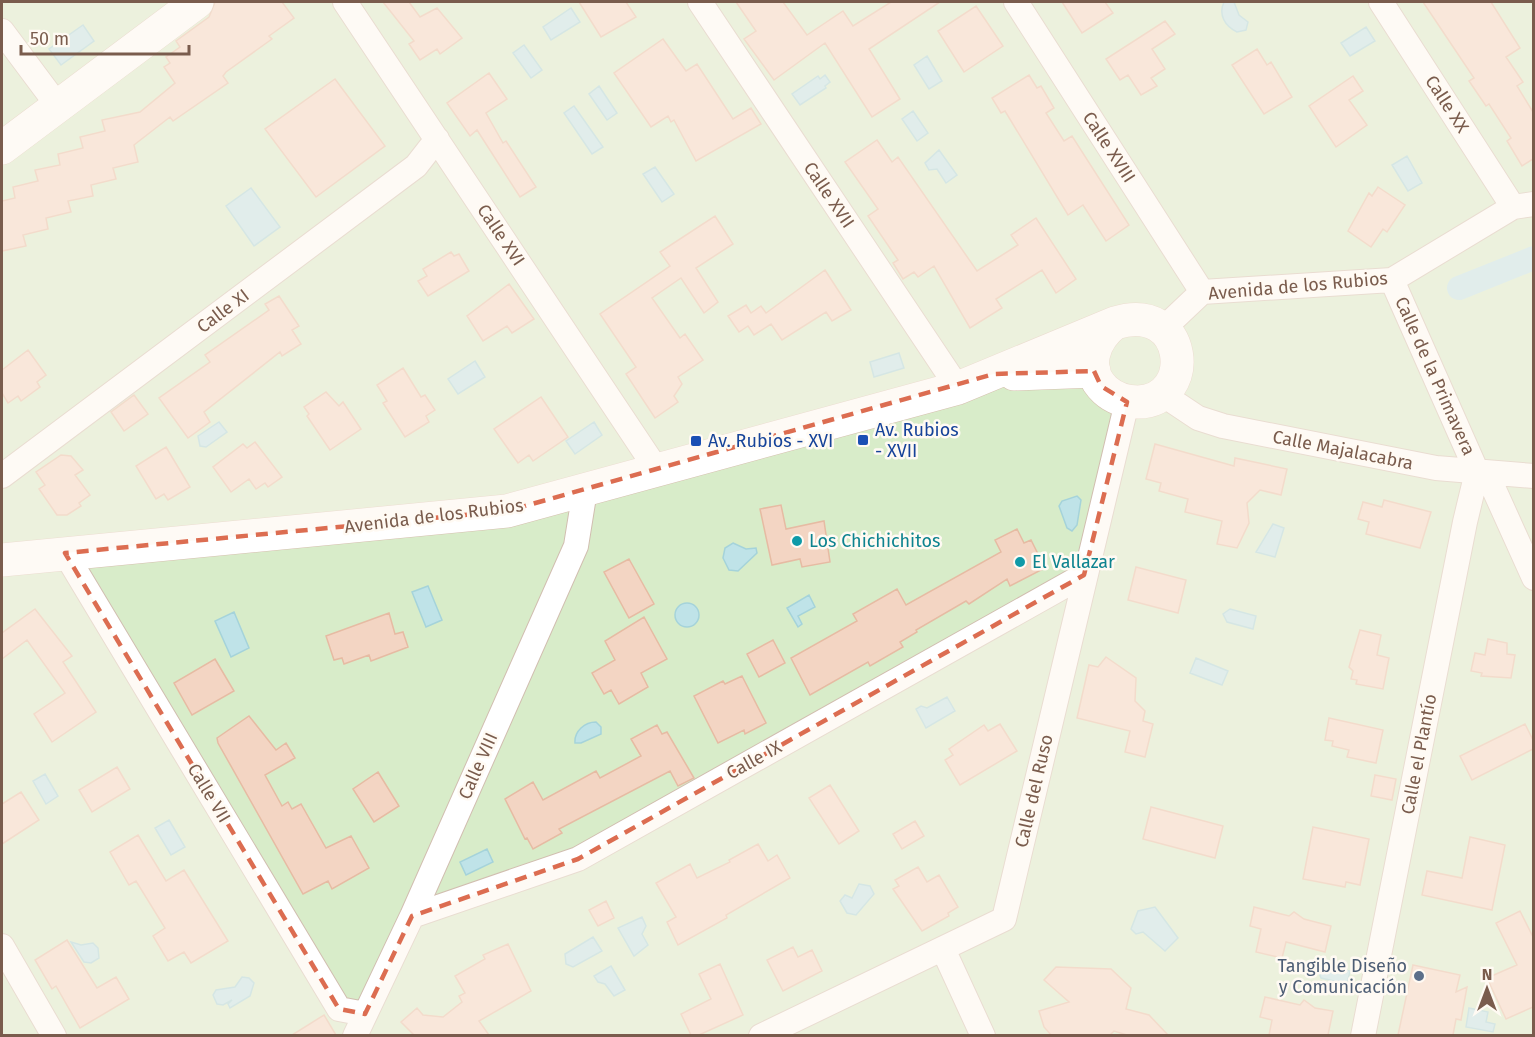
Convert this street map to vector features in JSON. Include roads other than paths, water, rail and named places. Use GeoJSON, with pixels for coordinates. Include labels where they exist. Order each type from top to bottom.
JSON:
{"type":"FeatureCollection","features":[{"type":"Feature","properties":{"kind":"street"},"geometry":{"type":"LineString","coordinates":[[2,148],[197,2]]}},
{"type":"Feature","properties":{"kind":"street","name":"Calle XVI"},"geometry":{"type":"LineString","coordinates":[[345,2],[657,470]]}},
{"type":"Feature","properties":{"kind":"street","name":"Calle XVII"},"geometry":{"type":"LineString","coordinates":[[700,2],[958,388]]}},
{"type":"Feature","properties":{"kind":"street","name":"Calle XVIII"},"geometry":{"type":"LineString","coordinates":[[1016,2],[1202,292]]}},
{"type":"Feature","properties":{"kind":"street","name":"Calle XX"},"geometry":{"type":"LineString","coordinates":[[1381,2],[1523,206]]}},
{"type":"Feature","properties":{"kind":"street"},"geometry":{"type":"LineString","coordinates":[[2,31],[58,106]]}},
{"type":"Feature","properties":{"kind":"street","name":"Calle XI"},"geometry":{"type":"LineString","coordinates":[[2,476],[416,166],[437,139]]}},
{"type":"Feature","properties":{"kind":"street","name":"Avenida de los Rubios"},"geometry":{"type":"LineString","coordinates":[[2,560],[507,511],[958,388],[1131,318],[1149,320],[1164,328],[1202,292],[1392,280],[1523,206]]}},
{"type":"Feature","properties":{"kind":"street","name":"Calle de la Primavera"},"geometry":{"type":"LineString","coordinates":[[1392,280],[1492,485],[1533,578]]}},
{"type":"Feature","properties":{"kind":"street"},"geometry":{"type":"LineString","coordinates":[[1115,323],[1096,343],[1092,357],[1094,371],[1101,386],[1113,397],[1127,402],[1146,402],[1162,394],[1174,379],[1178,361],[1175,343],[1164,328]]}},
{"type":"Feature","properties":{"kind":"street","name":"Avenida de los Rubios"},"geometry":{"type":"LineString","coordinates":[[994,374],[1094,371]]}},
{"type":"Feature","properties":{"kind":"street","name":"Calle Majalacabra"},"geometry":{"type":"LineString","coordinates":[[1162,394],[1198,418],[1223,426],[1436,468],[1533,476]]}},
{"type":"Feature","properties":{"kind":"street","name":"Calle del Ruso"},"geometry":{"type":"LineString","coordinates":[[761,1035],[1004,919],[1127,402]]}},
{"type":"Feature","properties":{"kind":"street","name":"Calle el Plantío"},"geometry":{"type":"LineString","coordinates":[[1363,1035],[1465,522],[1485,473]]}},
{"type":"Feature","properties":{"kind":"street","name":"Calle VIII"},"geometry":{"type":"LineString","coordinates":[[355,1035],[412,916],[576,546],[585,490]]}},
{"type":"Feature","properties":{"kind":"street","name":"Calle VII"},"geometry":{"type":"LineString","coordinates":[[65,553],[339,1010],[365,1014]]}},
{"type":"Feature","properties":{"kind":"street","name":"Calle IX"},"geometry":{"type":"LineString","coordinates":[[412,916],[578,859],[1084,575]]}},
{"type":"Feature","properties":{"kind":"street"},"geometry":{"type":"LineString","coordinates":[[2,946],[54,1035]]}},
{"type":"Feature","properties":{"kind":"street"},"geometry":{"type":"LineString","coordinates":[[943,949],[983,1035]]}},
{"type":"Feature","properties":{"kind":"water"},"geometry":{"type":"Polygon","coordinates":[[[1224,2],[1234,2],[1239,15],[1248,22],[1246,30],[1237,32],[1229,27],[1222,16],[1224,2]]]}},
{"type":"Feature","properties":{"kind":"water"},"geometry":{"type":"Polygon","coordinates":[[[571,8],[580,22],[551,40],[543,27],[571,8]]]}},
{"type":"Feature","properties":{"kind":"water"},"geometry":{"type":"Polygon","coordinates":[[[83,25],[94,41],[61,65],[49,49],[83,25]]]}},
{"type":"Feature","properties":{"kind":"water"},"geometry":{"type":"Polygon","coordinates":[[[1366,27],[1375,41],[1350,56],[1341,43],[1366,27]]]}},
{"type":"Feature","properties":{"kind":"water"},"geometry":{"type":"Polygon","coordinates":[[[524,45],[542,70],[531,78],[513,53],[524,45]]]}},
{"type":"Feature","properties":{"kind":"water"},"geometry":{"type":"Polygon","coordinates":[[[927,56],[942,81],[929,89],[914,65],[927,56]]]}},
{"type":"Feature","properties":{"kind":"water"},"geometry":{"type":"Polygon","coordinates":[[[825,75],[830,82],[825,86],[826,88],[800,105],[792,94],[818,76],[820,79],[825,75]]]}},
{"type":"Feature","properties":{"kind":"water"},"geometry":{"type":"Polygon","coordinates":[[[599,86],[617,113],[607,120],[589,94],[599,86]]]}},
{"type":"Feature","properties":{"kind":"water"},"geometry":{"type":"Polygon","coordinates":[[[574,106],[603,147],[592,154],[564,113],[574,106]]]}},
{"type":"Feature","properties":{"kind":"water"},"geometry":{"type":"Polygon","coordinates":[[[913,111],[928,133],[917,141],[902,119],[913,111]]]}},
{"type":"Feature","properties":{"kind":"water"},"geometry":{"type":"Polygon","coordinates":[[[939,150],[957,175],[946,183],[937,169],[929,170],[925,163],[939,150]]]}},
{"type":"Feature","properties":{"kind":"water"},"geometry":{"type":"Polygon","coordinates":[[[1407,156],[1422,183],[1408,191],[1392,165],[1407,156]]]}},
{"type":"Feature","properties":{"kind":"water"},"geometry":{"type":"Polygon","coordinates":[[[655,167],[674,194],[662,202],[643,174],[655,167]]]}},
{"type":"Feature","properties":{"kind":"water"},"geometry":{"type":"Polygon","coordinates":[[[251,188],[280,227],[254,246],[226,206],[251,188]]]}},
{"type":"Feature","properties":{"kind":"water"},"geometry":{"type":"Polygon","coordinates":[[[899,353],[904,368],[874,377],[870,362],[899,353]]]}},
{"type":"Feature","properties":{"kind":"water"},"geometry":{"type":"Polygon","coordinates":[[[475,361],[485,377],[458,394],[448,379],[475,361]]]}},
{"type":"Feature","properties":{"kind":"water"},"geometry":{"type":"Polygon","coordinates":[[[219,422],[227,432],[206,447],[200,446],[198,436],[219,422]]]}},
{"type":"Feature","properties":{"kind":"water"},"geometry":{"type":"Polygon","coordinates":[[[594,422],[602,435],[575,454],[566,441],[594,422]]]}},
{"type":"Feature","properties":{"kind":"water"},"geometry":{"type":"Polygon","coordinates":[[[1077,496],[1081,500],[1077,525],[1072,531],[1067,528],[1059,506],[1062,501],[1077,496]]]}},
{"type":"Feature","properties":{"kind":"water"},"geometry":{"type":"Polygon","coordinates":[[[1273,524],[1284,528],[1275,557],[1256,552],[1273,524]]]}},
{"type":"Feature","properties":{"kind":"water"},"geometry":{"type":"Polygon","coordinates":[[[733,543],[746,549],[756,548],[757,553],[738,571],[729,570],[723,558],[725,548],[733,543]]]}},
{"type":"Feature","properties":{"kind":"water"},"geometry":{"type":"Polygon","coordinates":[[[428,586],[442,620],[426,627],[412,592],[428,586]]]}},
{"type":"Feature","properties":{"kind":"water"},"geometry":{"type":"Polygon","coordinates":[[[809,595],[815,607],[798,616],[802,624],[798,627],[787,608],[809,595]]]}},
{"type":"Feature","properties":{"kind":"water"},"geometry":{"type":"Polygon","coordinates":[[[687,603],[696,606],[699,615],[696,624],[687,627],[678,624],[675,615],[678,606],[687,603]]]}},
{"type":"Feature","properties":{"kind":"water"},"geometry":{"type":"Polygon","coordinates":[[[1230,609],[1256,616],[1253,629],[1227,622],[1223,614],[1230,609]]]}},
{"type":"Feature","properties":{"kind":"water"},"geometry":{"type":"Polygon","coordinates":[[[234,612],[249,648],[231,657],[215,621],[234,612]]]}},
{"type":"Feature","properties":{"kind":"water"},"geometry":{"type":"Polygon","coordinates":[[[1196,658],[1228,671],[1222,685],[1190,673],[1196,658]]]}},
{"type":"Feature","properties":{"kind":"water"},"geometry":{"type":"Polygon","coordinates":[[[947,697],[955,711],[926,728],[916,709],[921,706],[927,708],[947,697]]]}},
{"type":"Feature","properties":{"kind":"water"},"geometry":{"type":"Polygon","coordinates":[[[596,722],[601,727],[601,734],[581,743],[575,743],[576,735],[581,728],[596,722]]]}},
{"type":"Feature","properties":{"kind":"water"},"geometry":{"type":"Polygon","coordinates":[[[45,774],[58,796],[46,804],[33,781],[45,774]]]}},
{"type":"Feature","properties":{"kind":"water"},"geometry":{"type":"Polygon","coordinates":[[[169,820],[185,847],[171,855],[155,828],[169,820]]]}},
{"type":"Feature","properties":{"kind":"water"},"geometry":{"type":"Polygon","coordinates":[[[487,849],[493,862],[466,875],[460,862],[487,849]]]}},
{"type":"Feature","properties":{"kind":"water"},"geometry":{"type":"Polygon","coordinates":[[[859,884],[870,886],[874,894],[856,915],[847,913],[840,901],[845,895],[852,898],[859,884]]]}},
{"type":"Feature","properties":{"kind":"water"},"geometry":{"type":"Polygon","coordinates":[[[1155,907],[1178,938],[1165,951],[1143,932],[1136,934],[1131,929],[1138,911],[1155,907]]]}},
{"type":"Feature","properties":{"kind":"water"},"geometry":{"type":"Polygon","coordinates":[[[642,917],[646,926],[642,934],[648,945],[634,956],[618,928],[642,917]]]}},
{"type":"Feature","properties":{"kind":"water"},"geometry":{"type":"Polygon","coordinates":[[[593,937],[602,951],[573,967],[566,964],[565,954],[593,937]]]}},
{"type":"Feature","properties":{"kind":"water"},"geometry":{"type":"Polygon","coordinates":[[[71,942],[81,945],[93,943],[98,948],[99,958],[91,963],[84,962],[71,942]]]}},
{"type":"Feature","properties":{"kind":"water"},"geometry":{"type":"Polygon","coordinates":[[[1325,965],[1350,971],[1347,984],[1321,978],[1318,970],[1325,965]]]}},
{"type":"Feature","properties":{"kind":"water"},"geometry":{"type":"Polygon","coordinates":[[[611,966],[625,990],[614,996],[605,984],[598,982],[594,976],[611,966]]]}},
{"type":"Feature","properties":{"kind":"water"},"geometry":{"type":"Polygon","coordinates":[[[242,977],[249,978],[254,983],[250,996],[230,1008],[228,1004],[232,1000],[223,1005],[217,1004],[213,995],[216,990],[235,987],[242,977]]]}},
{"type":"Feature","properties":{"kind":"water"},"geometry":{"type":"Polygon","coordinates":[[[1469,1008],[1488,1012],[1486,1022],[1495,1024],[1493,1032],[1466,1027],[1469,1008]]]}},
{"type":"Feature","properties":{"kind":"waterway"},"geometry":{"type":"LineString","coordinates":[[1459,288],[1534,258]]}},
{"type":"Feature","properties":{"kind":"place","name":"Av. Rubios - XVII"},"geometry":{"type":"Point","coordinates":[863,440]}},
{"type":"Feature","properties":{"kind":"place","name":"Av. Rubios - XVI"},"geometry":{"type":"Point","coordinates":[696,441]}},
{"type":"Feature","properties":{"kind":"place","name":"Los Chichichitos"},"geometry":{"type":"Point","coordinates":[797,541]}},
{"type":"Feature","properties":{"kind":"place","name":"El Vallazar"},"geometry":{"type":"Point","coordinates":[1020,562]}},
{"type":"Feature","properties":{"kind":"place","name":"Tangible Diseño y Comunicación"},"geometry":{"type":"Point","coordinates":[1419,976]}}]}
